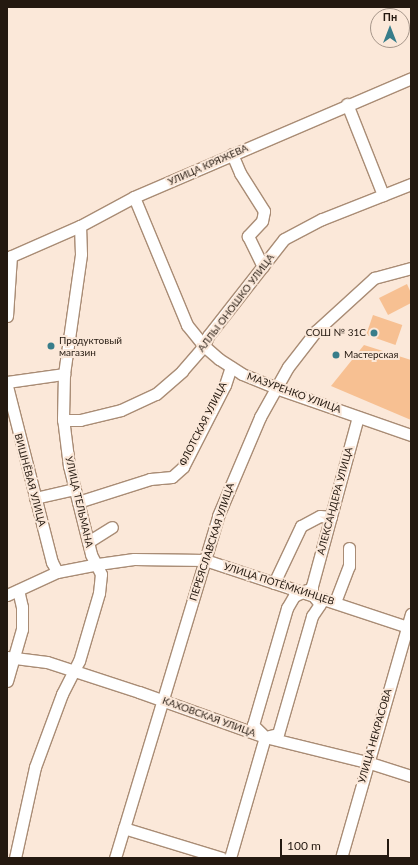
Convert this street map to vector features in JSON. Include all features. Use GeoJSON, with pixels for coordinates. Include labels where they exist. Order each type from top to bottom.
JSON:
{"type":"FeatureCollection","features":[{"type":"Feature","properties":{"kind":"street","name":"УЛИЦА КРЯЖЕВА"},"geometry":{"type":"LineString","coordinates":[[9,257],[80,226],[134,197],[347,104],[411,78]]}},
{"type":"Feature","properties":{"kind":"street"},"geometry":{"type":"LineString","coordinates":[[347,104],[383,195]]}},
{"type":"Feature","properties":{"kind":"street"},"geometry":{"type":"LineString","coordinates":[[232,154],[240,173],[264,212],[262,221],[248,236],[263,267]]}},
{"type":"Feature","properties":{"kind":"street","name":"АЛЛЫ ОНОШКО УЛИЦА"},"geometry":{"type":"LineString","coordinates":[[64,420],[80,420],[121,410],[156,394],[182,371],[204,346],[208,336],[284,239],[322,219],[411,184]]}},
{"type":"Feature","properties":{"kind":"street","name":"МАЗУРЕНКО УЛИЦА"},"geometry":{"type":"LineString","coordinates":[[134,197],[187,325],[204,346],[231,366],[276,388],[411,435]]}},
{"type":"Feature","properties":{"kind":"street","name":"УЛИЦА ТЕЛЬМАНА"},"geometry":{"type":"LineString","coordinates":[[15,858],[35,767],[62,694],[74,671],[99,593],[101,574],[98,564],[91,554],[69,466],[64,420],[64,374],[81,254],[80,226]]}},
{"type":"Feature","properties":{"kind":"street"},"geometry":{"type":"LineString","coordinates":[[7,316],[9,257]]}},
{"type":"Feature","properties":{"kind":"street","name":"ПЕРЕЯСЛАВСКАЯ УЛИЦА"},"geometry":{"type":"LineString","coordinates":[[115,858],[218,516],[241,458],[276,388],[300,349],[345,303],[374,278],[411,268]]}},
{"type":"Feature","properties":{"kind":"street","name":"ФЛОТСКАЯ УЛИЦА"},"geometry":{"type":"LineString","coordinates":[[78,502],[150,479],[172,476],[183,467],[208,418],[231,366]]}},
{"type":"Feature","properties":{"kind":"street"},"geometry":{"type":"LineString","coordinates":[[7,382],[64,374]]}},
{"type":"Feature","properties":{"kind":"street","name":"ВИШНЁВАЯ УЛИЦА"},"geometry":{"type":"LineString","coordinates":[[7,386],[52,562],[57,572]]}},
{"type":"Feature","properties":{"kind":"street","name":"АЛЕКСАНДЕРА УЛИЦА"},"geometry":{"type":"LineString","coordinates":[[265,737],[278,734],[312,616],[320,604],[309,591],[358,417]]}},
{"type":"Feature","properties":{"kind":"street"},"geometry":{"type":"LineString","coordinates":[[35,498],[75,489]]}},
{"type":"Feature","properties":{"kind":"street"},"geometry":{"type":"LineString","coordinates":[[274,583],[301,526],[320,516],[331,517]]}},
{"type":"Feature","properties":{"kind":"street"},"geometry":{"type":"LineString","coordinates":[[88,542],[112,527]]}},
{"type":"Feature","properties":{"kind":"street"},"geometry":{"type":"LineString","coordinates":[[335,602],[349,566],[349,548]]}},
{"type":"Feature","properties":{"kind":"street","name":"УЛИЦА ПОТЁМКИНЦЕВ"},"geometry":{"type":"LineString","coordinates":[[7,595],[57,572],[98,564],[134,559],[205,560],[274,583],[309,591],[335,602],[409,627]]}},
{"type":"Feature","properties":{"kind":"street"},"geometry":{"type":"LineString","coordinates":[[7,682],[11,657],[22,629],[22,607],[18,590]]}},
{"type":"Feature","properties":{"kind":"street"},"geometry":{"type":"LineString","coordinates":[[230,858],[265,737],[253,726],[287,608],[294,596],[309,591]]}},
{"type":"Feature","properties":{"kind":"street","name":"УЛИЦА НЕКРАСОВА"},"geometry":{"type":"LineString","coordinates":[[341,858],[367,762],[409,627],[411,614]]}},
{"type":"Feature","properties":{"kind":"street","name":"КАХОВСКАЯ УЛИЦА"},"geometry":{"type":"LineString","coordinates":[[11,657],[47,662],[265,737],[367,762],[411,776]]}},
{"type":"Feature","properties":{"kind":"street"},"geometry":{"type":"LineString","coordinates":[[124,828],[222,858]]}},
{"type":"Feature","properties":{"kind":"shaded area"},"geometry":{"type":"Polygon","coordinates":[[[407,284],[411,293],[411,303],[388,315],[379,298],[407,284]]]}},
{"type":"Feature","properties":{"kind":"shaded area"},"geometry":{"type":"Polygon","coordinates":[[[373,315],[402,325],[395,345],[366,335],[373,315]]]}},
{"type":"Feature","properties":{"kind":"shaded area"},"geometry":{"type":"Polygon","coordinates":[[[364,345],[411,360],[411,420],[331,386],[364,345]]]}},
{"type":"Feature","properties":{"kind":"place","name":"СОШ № 31С"},"geometry":{"type":"Point","coordinates":[374,333]}},
{"type":"Feature","properties":{"kind":"place","name":"Продуктовый магазин"},"geometry":{"type":"Point","coordinates":[51,346]}},
{"type":"Feature","properties":{"kind":"place","name":"Мастерская"},"geometry":{"type":"Point","coordinates":[336,355]}}]}
